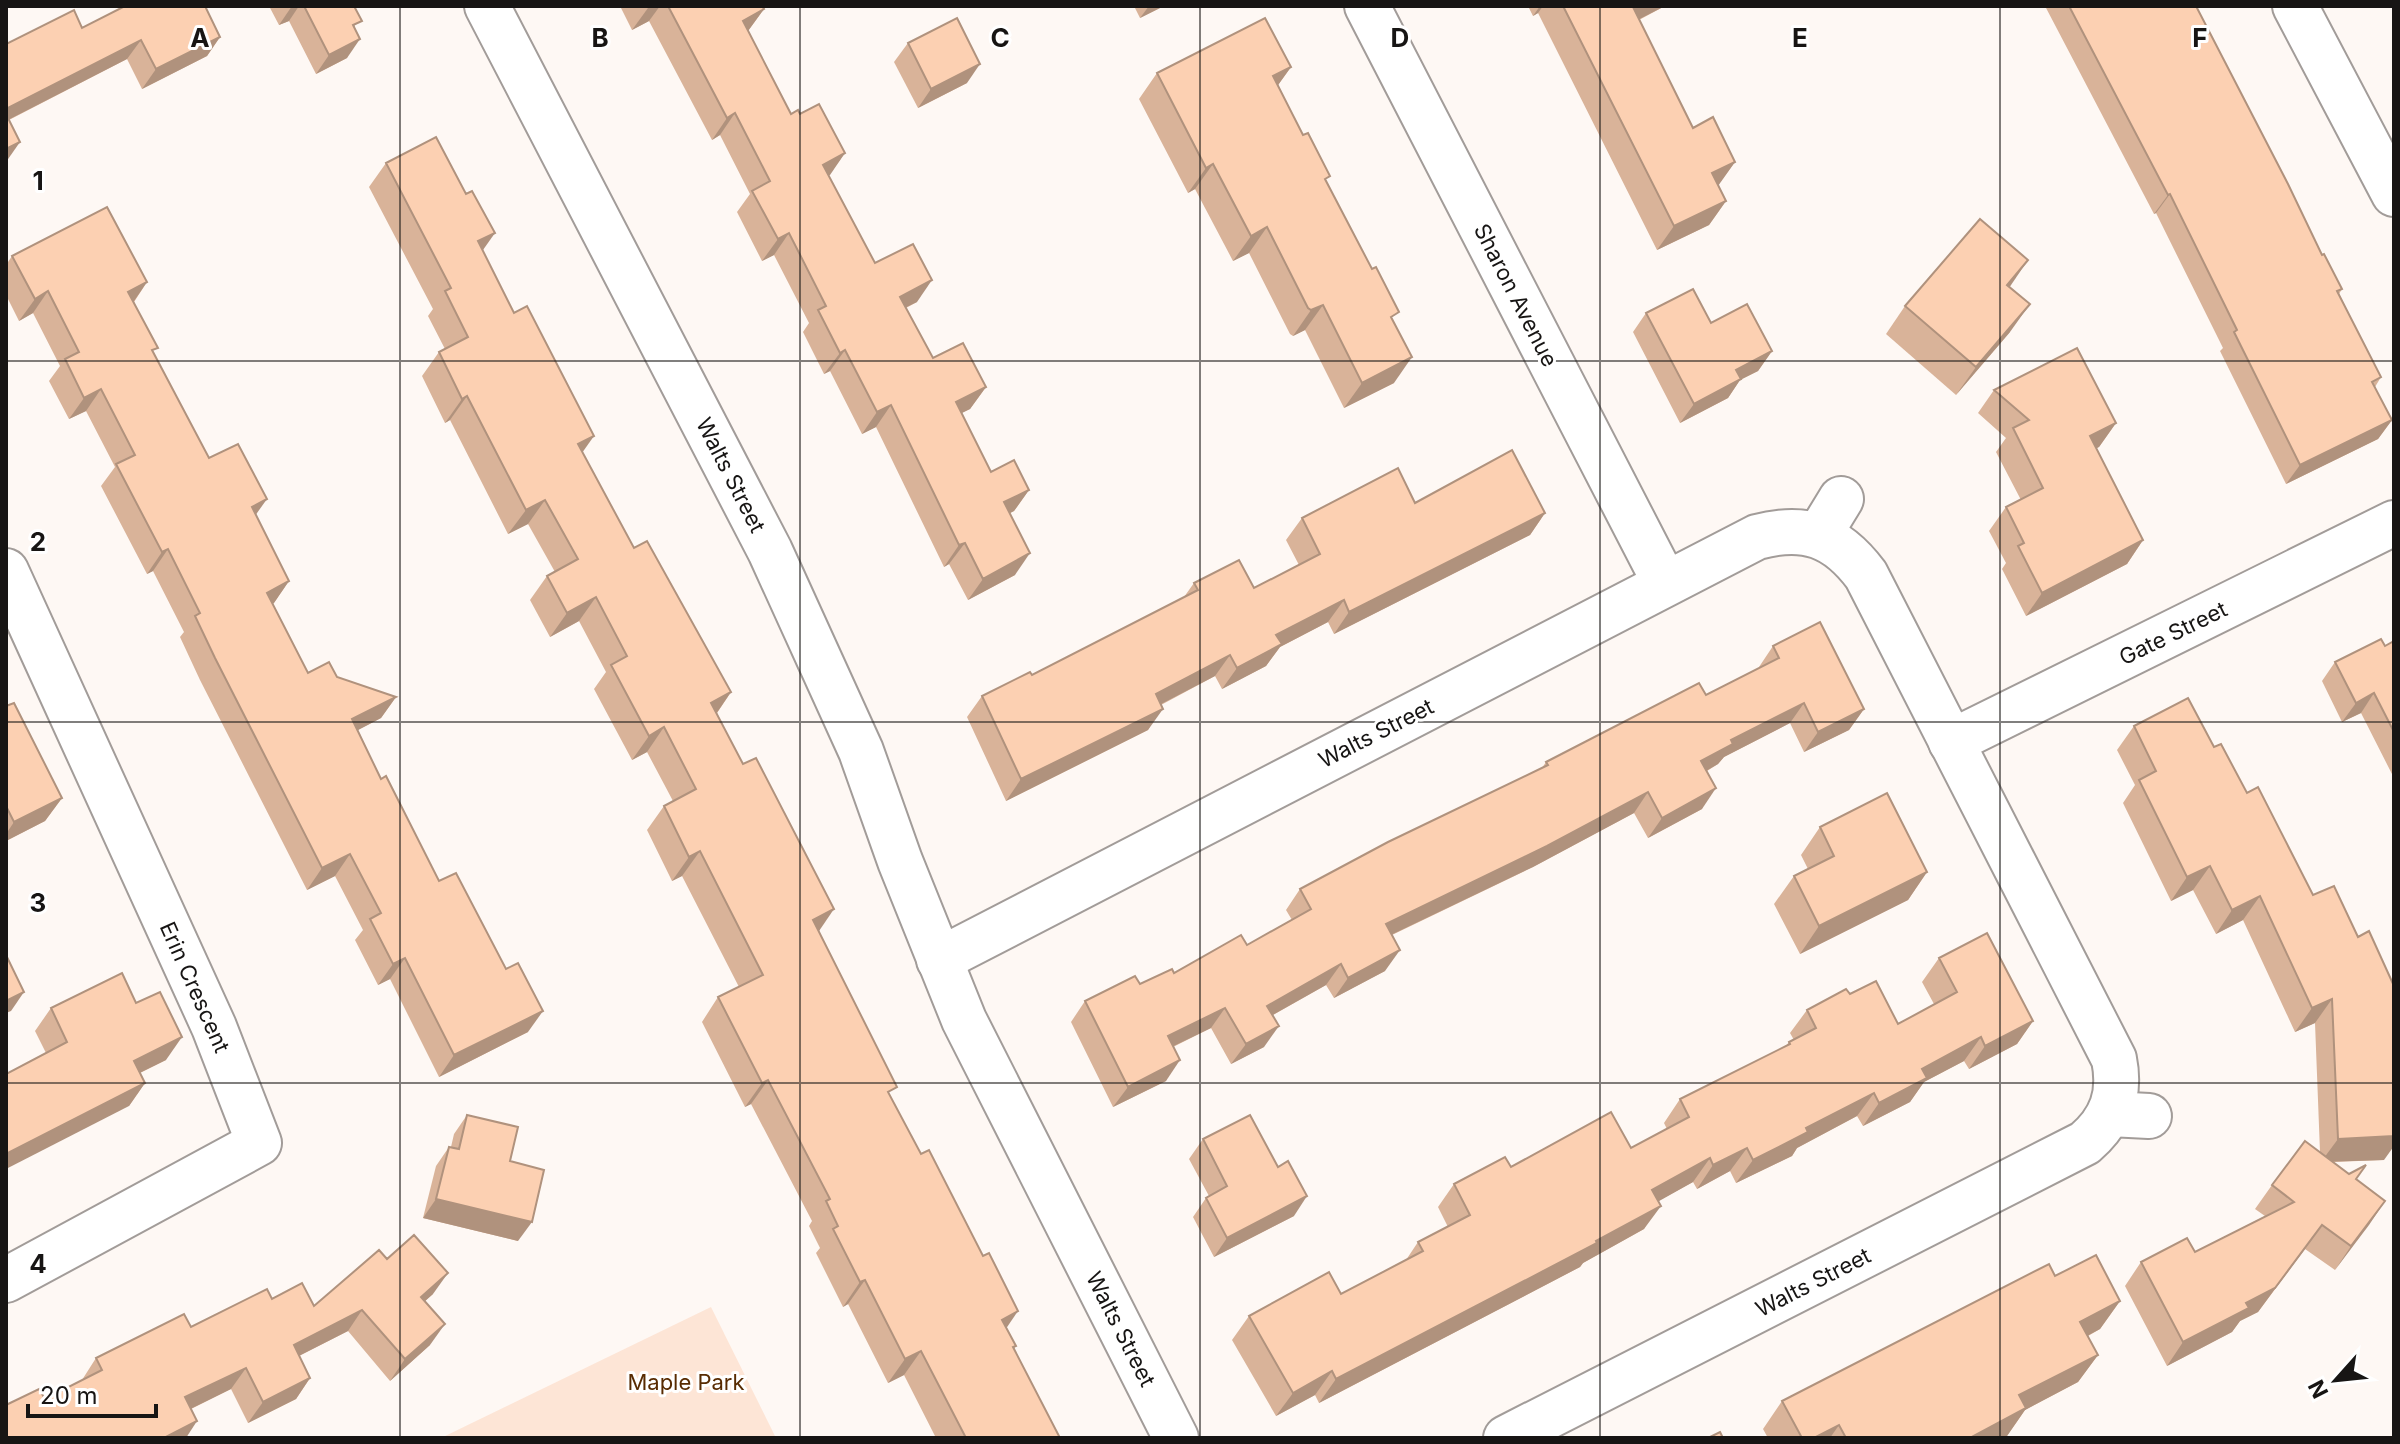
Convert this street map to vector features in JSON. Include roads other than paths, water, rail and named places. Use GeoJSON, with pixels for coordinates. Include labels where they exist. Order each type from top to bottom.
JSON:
{"type":"FeatureCollection","features":[{"type":"Feature","properties":{"kind":"street","name":"Walts Street"},"geometry":{"type":"LineString","coordinates":[[487,6],[777,564],[861,751],[964,1020],[1176,1438]]}},
{"type":"Feature","properties":{"kind":"street","name":"Sharon Avenue"},"geometry":{"type":"LineString","coordinates":[[1367,6],[1665,583]]}},
{"type":"Feature","properties":{"kind":"street"},"geometry":{"type":"LineString","coordinates":[[2295,6],[2394,194]]}},
{"type":"Feature","properties":{"kind":"street"},"geometry":{"type":"LineString","coordinates":[[1819,535],[1841,499]]}},
{"type":"Feature","properties":{"kind":"street","name":"Gate Street"},"geometry":{"type":"LineString","coordinates":[[1951,742],[2394,523]]}},
{"type":"Feature","properties":{"kind":"street","name":"Walts Street"},"geometry":{"type":"LineString","coordinates":[[939,960],[1757,537],[1777,531],[1798,531],[1819,535],[1838,544],[1854,558],[1866,575],[2114,1059],[2116,1096],[2130,1115],[2085,1143],[1506,1438]]}},
{"type":"Feature","properties":{"kind":"street","name":"Erin Crescent"},"geometry":{"type":"LineString","coordinates":[[6,1280],[259,1143],[214,1027],[9,586]]}},
{"type":"Feature","properties":{"kind":"park label","name":"Maple Park"},"geometry":{"type":"Point","coordinates":[686,1382]}}]}
